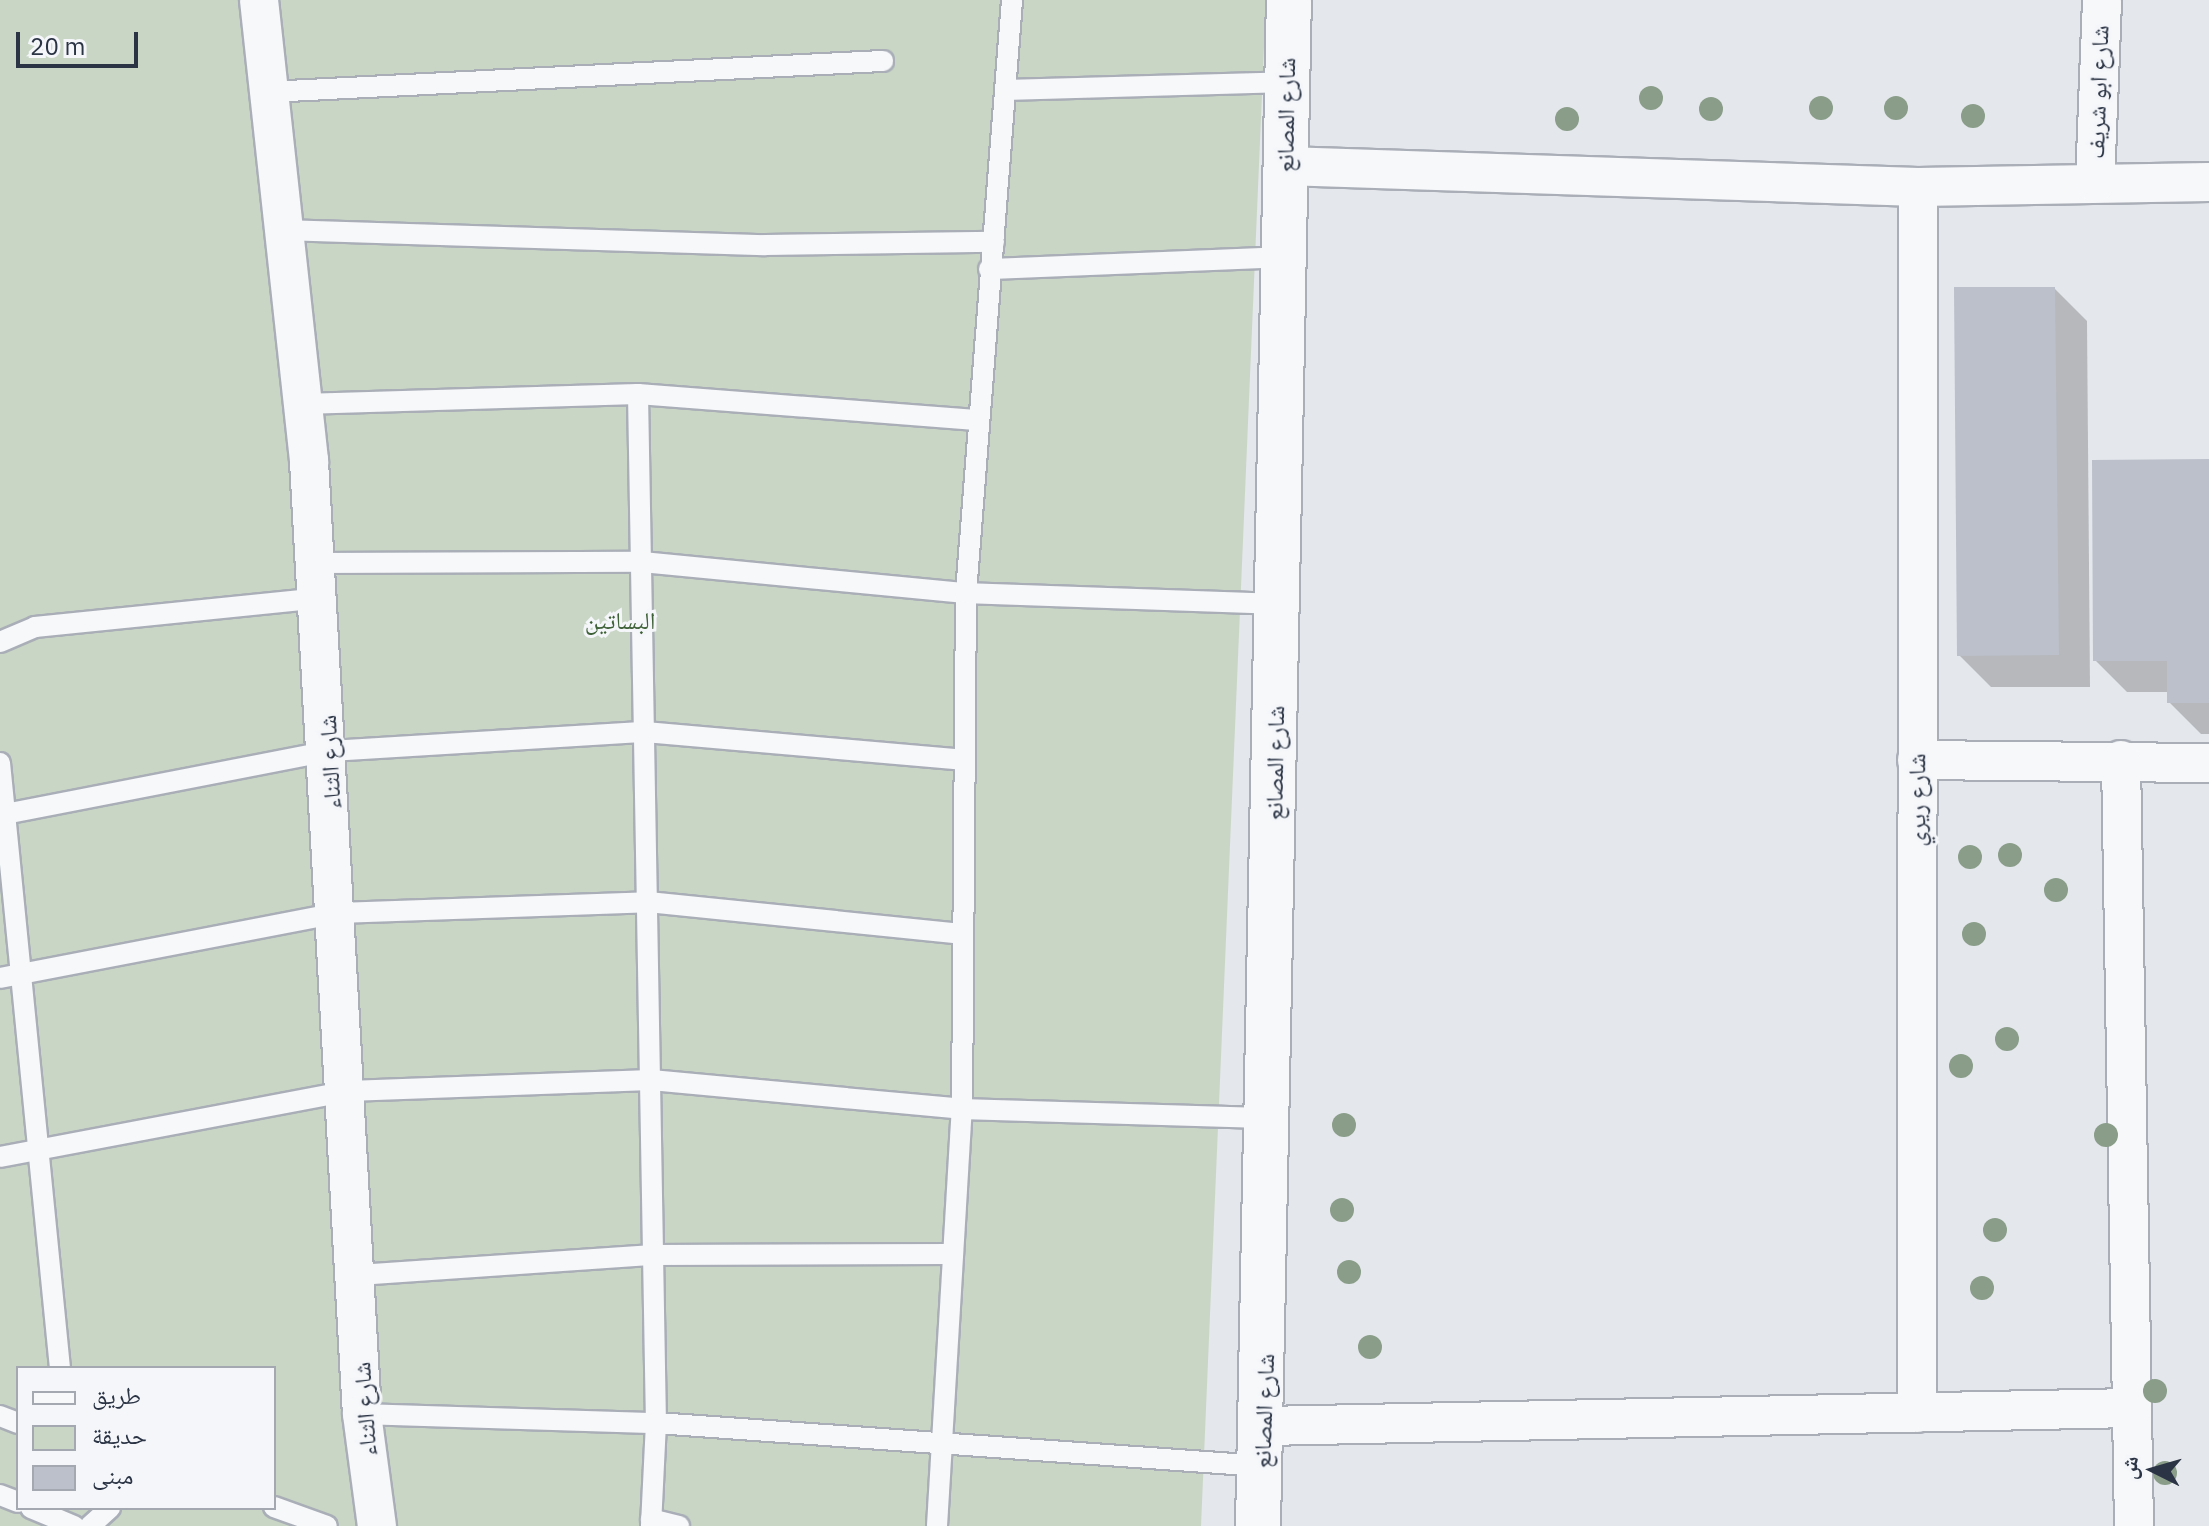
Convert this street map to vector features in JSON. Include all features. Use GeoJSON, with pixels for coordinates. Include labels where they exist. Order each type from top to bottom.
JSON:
{"type":"FeatureCollection","features":[{"type":"Feature","properties":{"kind":"street","name":"شارع الثناء"},"geometry":{"type":"LineString","coordinates":[[259,0],[318,581],[358,1275],[362,1414],[377,1526]]}},
{"type":"Feature","properties":{"kind":"street","name":"شارع المصانع"},"geometry":{"type":"LineString","coordinates":[[1258,1526],[1263,1446],[1270,1118],[1289,0]]}},
{"type":"Feature","properties":{"kind":"street","name":"شارع ابو شريف"},"geometry":{"type":"LineString","coordinates":[[2095,183],[2102,0]]}},
{"type":"Feature","properties":{"kind":"street"},"geometry":{"type":"LineString","coordinates":[[1285,166],[1918,187],[2209,182]]}},
{"type":"Feature","properties":{"kind":"street","name":"شارع ريري"},"geometry":{"type":"LineString","coordinates":[[1917,1413],[1918,187]]}},
{"type":"Feature","properties":{"kind":"street"},"geometry":{"type":"LineString","coordinates":[[1917,760],[2209,763]]}},
{"type":"Feature","properties":{"kind":"street"},"geometry":{"type":"LineString","coordinates":[[2121,760],[2134,1526]]}},
{"type":"Feature","properties":{"kind":"street"},"geometry":{"type":"LineString","coordinates":[[1263,1446],[1917,1413],[2132,1408]]}},
{"type":"Feature","properties":{"kind":"lane"},"geometry":{"type":"LineString","coordinates":[[937,1526],[962,1109],[966,593],[976,420],[994,242],[1012,0]]}},
{"type":"Feature","properties":{"kind":"lane"},"geometry":{"type":"LineString","coordinates":[[268,92],[883,61]]}},
{"type":"Feature","properties":{"kind":"lane"},"geometry":{"type":"LineString","coordinates":[[1006,90],[1287,82]]}},
{"type":"Feature","properties":{"kind":"lane"},"geometry":{"type":"LineString","coordinates":[[282,230],[765,245],[994,242]]}},
{"type":"Feature","properties":{"kind":"lane"},"geometry":{"type":"LineString","coordinates":[[989,269],[1283,257]]}},
{"type":"Feature","properties":{"kind":"lane"},"geometry":{"type":"LineString","coordinates":[[638,394],[656,1423],[651,1522],[679,1526]]}},
{"type":"Feature","properties":{"kind":"lane"},"geometry":{"type":"LineString","coordinates":[[302,404],[638,394],[976,420]]}},
{"type":"Feature","properties":{"kind":"lane"},"geometry":{"type":"LineString","coordinates":[[0,642],[35,627],[318,581],[642,562],[966,593],[1278,604]]}},
{"type":"Feature","properties":{"kind":"lane"},"geometry":{"type":"LineString","coordinates":[[4,814],[330,751],[645,732],[963,760]]}},
{"type":"Feature","properties":{"kind":"lane"},"geometry":{"type":"LineString","coordinates":[[0,763],[44,1150],[60,1366]]}},
{"type":"Feature","properties":{"kind":"lane"},"geometry":{"type":"LineString","coordinates":[[0,978],[338,913],[648,902],[961,934]]}},
{"type":"Feature","properties":{"kind":"lane"},"geometry":{"type":"LineString","coordinates":[[0,1157],[348,1091],[651,1080],[962,1109],[1270,1118]]}},
{"type":"Feature","properties":{"kind":"lane"},"geometry":{"type":"LineString","coordinates":[[358,1275],[653,1255],[953,1254]]}},
{"type":"Feature","properties":{"kind":"lane"},"geometry":{"type":"LineString","coordinates":[[362,1414],[656,1423],[942,1447],[1263,1446]]}},
{"type":"Feature","properties":{"kind":"lane"},"geometry":{"type":"LineString","coordinates":[[276,1508],[327,1526]]}},
{"type":"Feature","properties":{"kind":"lane"},"geometry":{"type":"LineString","coordinates":[[36,1510],[74,1526]]}},
{"type":"Feature","properties":{"kind":"lane"},"geometry":{"type":"LineString","coordinates":[[90,1526],[108,1510]]}},
{"type":"Feature","properties":{"kind":"green space","name":"البساتين"},"geometry":{"type":"Polygon","coordinates":[[[0,0],[1266,0],[1201,1526],[0,1526],[0,0]]]}},
{"type":"Feature","properties":{"kind":"building"},"geometry":{"type":"Polygon","coordinates":[[[1954,287],[2055,287],[2059,655],[1957,656],[1954,287]]]}},
{"type":"Feature","properties":{"kind":"building"},"geometry":{"type":"Polygon","coordinates":[[[2209,459],[2209,703],[2167,703],[2167,661],[2093,661],[2092,460],[2209,459]]]}}]}
